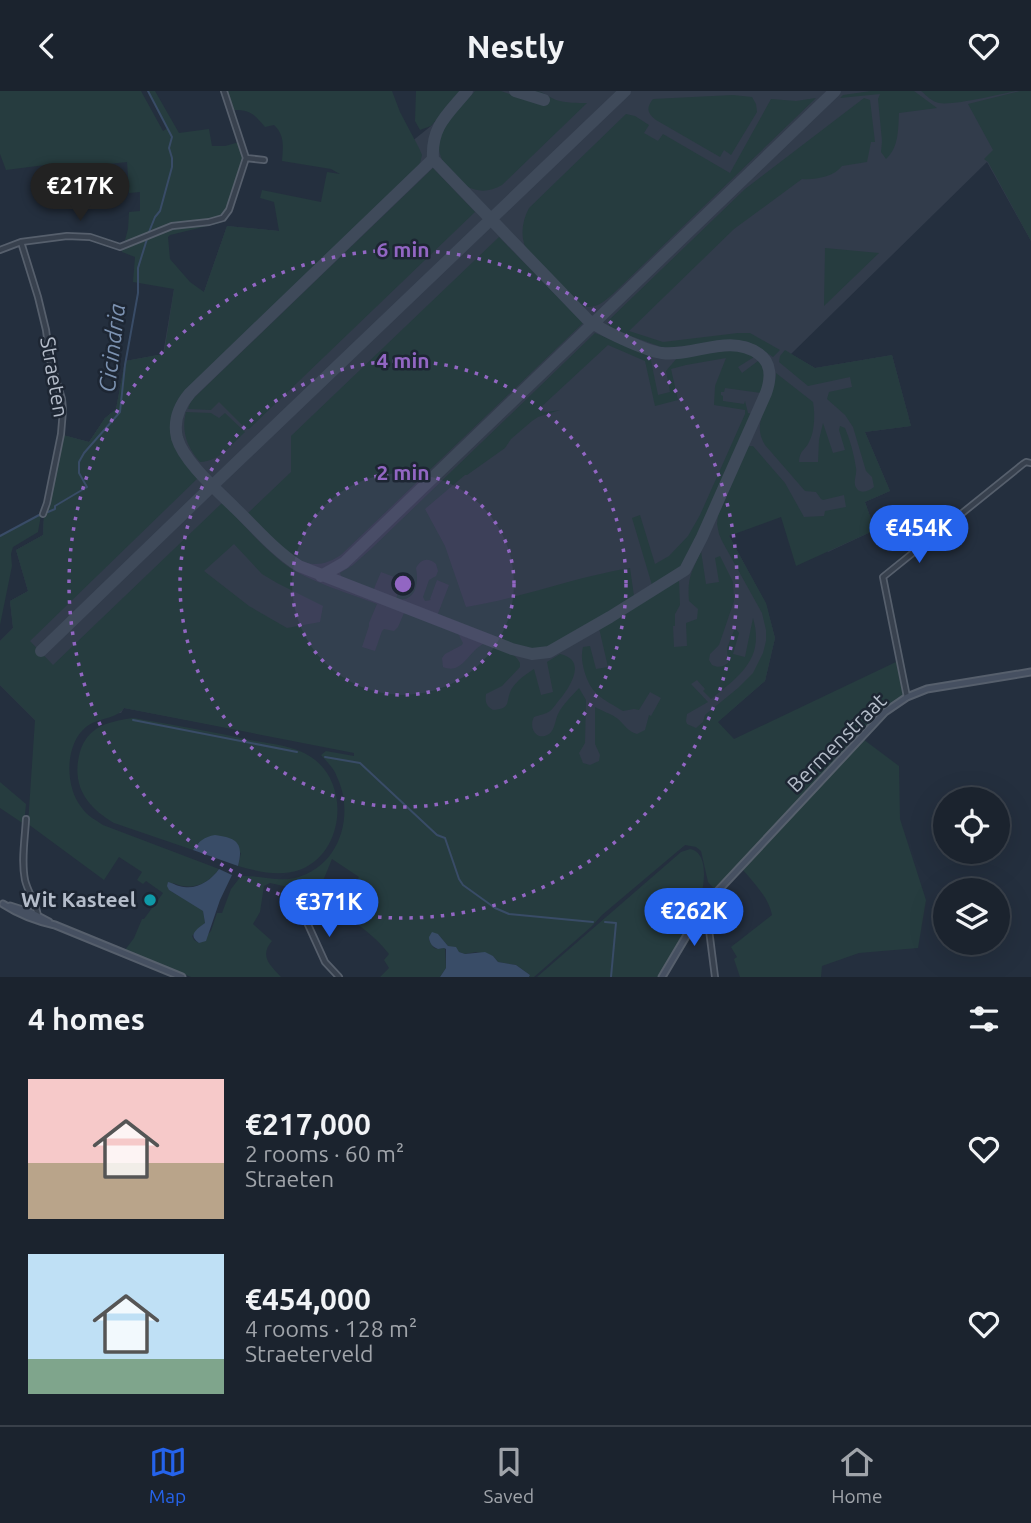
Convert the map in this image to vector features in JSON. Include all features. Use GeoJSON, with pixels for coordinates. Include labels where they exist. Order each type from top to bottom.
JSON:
{"type":"FeatureCollection","features":[{"type":"Feature","properties":{"kind":"street"},"geometry":{"type":"LineString","coordinates":[[0,250],[21,241],[55,236],[100,239],[120,247],[172,226],[220,220],[226,216],[246,158],[224,91]]}},
{"type":"Feature","properties":{"kind":"street"},"geometry":{"type":"LineString","coordinates":[[246,158],[264,160]]}},
{"type":"Feature","properties":{"kind":"street","name":"Straeten"},"geometry":{"type":"LineString","coordinates":[[21,241],[38,297],[50,360],[64,411],[43,514]]}},
{"type":"Feature","properties":{"kind":"street"},"geometry":{"type":"LineString","coordinates":[[907,697],[883,577],[1023,464],[1031,463]]}},
{"type":"Feature","properties":{"kind":"street","name":"Bermenstraat"},"geometry":{"type":"LineString","coordinates":[[662,977],[706,906],[876,722],[895,705],[907,697],[939,686],[1031,672]]}},
{"type":"Feature","properties":{"kind":"street"},"geometry":{"type":"LineString","coordinates":[[26,819],[24,874],[38,919]]}},
{"type":"Feature","properties":{"kind":"street"},"geometry":{"type":"LineString","coordinates":[[311,897],[304,910],[308,923],[325,963],[339,977]]}},
{"type":"Feature","properties":{"kind":"street"},"geometry":{"type":"LineString","coordinates":[[2,904],[183,977]]}},
{"type":"Feature","properties":{"kind":"street"},"geometry":{"type":"LineString","coordinates":[[706,906],[715,977]]}},
{"type":"Feature","properties":{"kind":"street"},"geometry":{"type":"LineString","coordinates":[[308,923],[321,915],[333,917]]}},
{"type":"Feature","properties":{"kind":"shaded area"},"geometry":{"type":"Polygon","coordinates":[[[461,91],[1031,91],[1031,241],[987,162],[791,354],[815,368],[892,355],[911,426],[865,432],[890,491],[865,502],[875,530],[828,552],[769,475],[727,532],[766,604],[775,638],[765,681],[683,752],[700,833],[676,852],[346,750],[124,708],[121,713],[35,720],[0,685],[0,641],[13,628],[10,601],[28,591],[16,550],[43,535],[44,514],[47,513],[63,435],[89,442],[105,418],[116,409],[125,361],[163,354],[174,289],[204,292],[227,226],[279,231],[401,150],[431,126],[461,91]]]}},
{"type":"Feature","properties":{"kind":"green space"},"geometry":{"type":"Polygon","coordinates":[[[0,91],[141,91],[163,131],[168,128],[148,91],[155,91],[179,133],[209,129],[212,146],[239,142],[242,164],[229,204],[217,219],[176,224],[124,244],[129,212],[140,211],[140,192],[129,193],[127,162],[63,169],[61,163],[6,170],[0,154],[0,91]]]}},
{"type":"Feature","properties":{"kind":"green space"},"geometry":{"type":"Polygon","coordinates":[[[227,91],[392,91],[422,155],[420,163],[178,399],[171,423],[173,442],[183,459],[199,477],[30,641],[53,665],[222,503],[290,568],[377,604],[362,647],[375,651],[382,631],[394,631],[404,613],[458,633],[463,643],[445,654],[442,658],[443,667],[455,668],[483,644],[499,647],[513,655],[520,667],[502,686],[486,694],[486,703],[493,710],[507,704],[513,687],[534,669],[541,695],[553,692],[547,662],[560,654],[568,657],[575,667],[569,686],[551,710],[534,717],[532,725],[537,735],[549,734],[560,710],[579,688],[586,700],[585,743],[579,753],[583,763],[590,765],[599,761],[600,755],[595,744],[595,707],[616,717],[628,730],[637,734],[645,730],[649,715],[651,716],[661,698],[650,692],[639,710],[623,711],[603,699],[594,691],[587,678],[582,661],[583,647],[590,646],[596,669],[608,667],[599,628],[679,580],[680,605],[673,626],[674,647],[687,646],[686,623],[697,619],[698,609],[689,601],[693,570],[701,551],[706,584],[719,582],[715,558],[720,556],[733,582],[734,601],[719,645],[710,654],[709,660],[716,667],[728,663],[727,648],[735,628],[739,633],[733,654],[745,657],[753,618],[755,645],[752,656],[740,674],[711,699],[697,680],[691,684],[708,702],[687,714],[687,724],[696,728],[703,722],[705,715],[753,673],[766,641],[762,613],[722,541],[717,524],[747,448],[753,446],[785,483],[804,517],[824,516],[825,511],[846,507],[844,495],[823,500],[816,492],[805,491],[765,445],[761,436],[761,418],[775,383],[776,373],[813,402],[812,433],[799,462],[818,462],[823,423],[833,453],[845,450],[840,426],[845,428],[852,447],[856,488],[863,492],[874,487],[872,477],[866,471],[853,427],[845,415],[827,399],[829,392],[852,387],[850,377],[808,386],[779,362],[780,356],[785,350],[815,368],[892,355],[911,426],[865,432],[890,491],[865,502],[875,530],[796,566],[781,517],[729,536],[766,603],[775,638],[765,681],[718,722],[734,739],[898,661],[904,695],[880,713],[715,890],[708,882],[701,851],[685,845],[534,977],[529,977],[530,975],[516,965],[498,962],[493,956],[459,952],[448,946],[438,934],[429,940],[434,948],[445,949],[446,968],[440,977],[380,977],[389,968],[384,960],[389,954],[353,921],[339,912],[335,916],[327,912],[330,908],[334,910],[359,877],[332,859],[316,898],[297,885],[288,887],[270,883],[264,886],[260,912],[253,924],[272,941],[266,956],[281,977],[191,977],[125,950],[134,938],[142,919],[163,893],[146,881],[143,884],[137,880],[142,872],[119,857],[104,880],[28,824],[35,720],[0,685],[0,641],[13,628],[10,601],[28,591],[16,550],[43,535],[44,514],[47,513],[63,435],[89,442],[105,418],[116,409],[125,361],[164,354],[174,289],[133,282],[135,257],[122,252],[122,249],[170,229],[224,220],[168,237],[170,259],[190,282],[204,292],[227,226],[279,231],[274,202],[260,198],[262,190],[321,202],[327,172],[340,174],[331,169],[282,161],[282,137],[278,129],[274,125],[265,127],[252,114],[233,110],[227,91]],[[234,544],[204,571],[249,606],[287,628],[320,622],[323,606],[262,574],[234,544]],[[124,708],[117,714],[86,727],[79,735],[69,767],[72,789],[84,811],[103,825],[219,869],[204,883],[186,886],[173,883],[169,890],[203,910],[205,923],[192,936],[194,940],[199,943],[211,931],[217,913],[222,913],[231,889],[241,876],[295,878],[323,863],[333,851],[340,838],[344,807],[336,774],[321,755],[326,751],[354,756],[354,753],[124,708]]]}},
{"type":"Feature","properties":{"kind":"green space"},"geometry":{"type":"Polygon","coordinates":[[[416,91],[461,91],[431,126],[420,130],[415,121],[416,91]]]}},
{"type":"Feature","properties":{"kind":"green space"},"geometry":{"type":"Polygon","coordinates":[[[475,91],[501,91],[548,105],[547,97],[537,96],[534,91],[537,91],[560,101],[587,103],[502,185],[482,191],[470,188],[453,175],[439,150],[439,140],[444,127],[475,91]]]}},
{"type":"Feature","properties":{"kind":"green space"},"geometry":{"type":"Polygon","coordinates":[[[871,91],[914,91],[937,108],[899,113],[896,144],[886,159],[881,152],[880,94],[840,98],[843,95],[871,91]]]}},
{"type":"Feature","properties":{"kind":"green space"},"geometry":{"type":"Polygon","coordinates":[[[921,91],[1016,91],[939,103],[921,91]]]}},
{"type":"Feature","properties":{"kind":"green space"},"geometry":{"type":"Polygon","coordinates":[[[1020,91],[1031,91],[1031,241],[984,159],[993,150],[968,104],[1020,91]]]}},
{"type":"Feature","properties":{"kind":"green space"},"geometry":{"type":"Polygon","coordinates":[[[733,95],[752,97],[757,112],[731,155],[724,150],[720,157],[656,120],[649,110],[653,99],[733,95]]]}},
{"type":"Feature","properties":{"kind":"green space"},"geometry":{"type":"Polygon","coordinates":[[[816,98],[616,291],[599,304],[589,307],[578,305],[528,253],[523,231],[529,208],[626,114],[649,125],[644,133],[658,141],[663,134],[730,173],[771,99],[796,101],[816,98]]]}},
{"type":"Feature","properties":{"kind":"green space"},"geometry":{"type":"Polygon","coordinates":[[[864,98],[870,100],[875,142],[871,142],[867,162],[842,166],[824,177],[802,179],[734,229],[629,331],[663,342],[750,333],[780,350],[773,357],[745,341],[664,348],[609,328],[609,320],[745,189],[864,98]]]}},
{"type":"Feature","properties":{"kind":"green space"},"geometry":{"type":"Polygon","coordinates":[[[433,168],[475,212],[249,429],[219,402],[211,410],[188,409],[197,395],[433,168]]]}},
{"type":"Feature","properties":{"kind":"green space"},"geometry":{"type":"Polygon","coordinates":[[[499,237],[583,323],[342,554],[328,562],[314,564],[289,555],[248,513],[291,472],[291,436],[499,237]]]}},
{"type":"Feature","properties":{"kind":"green space"},"geometry":{"type":"Polygon","coordinates":[[[825,248],[879,253],[824,306],[825,248]]]}},
{"type":"Feature","properties":{"kind":"green space"},"geometry":{"type":"Polygon","coordinates":[[[595,333],[650,356],[658,395],[670,392],[666,371],[677,358],[741,350],[754,357],[738,367],[742,373],[758,361],[765,372],[761,393],[725,388],[724,392],[721,392],[723,401],[744,404],[745,401],[748,413],[752,414],[687,559],[678,569],[652,585],[632,518],[640,515],[655,564],[669,556],[688,536],[700,515],[745,410],[714,405],[715,386],[726,358],[671,369],[678,400],[655,406],[645,361],[608,345],[540,408],[546,412],[560,410],[532,421],[511,439],[505,448],[465,475],[425,509],[445,546],[466,607],[630,568],[634,596],[556,644],[540,649],[524,648],[437,616],[449,585],[437,580],[431,600],[425,601],[423,597],[429,580],[436,576],[438,571],[436,564],[430,560],[422,561],[416,568],[415,591],[408,598],[396,599],[402,580],[381,572],[373,591],[342,579],[340,573],[372,548],[595,333]]]}},
{"type":"Feature","properties":{"kind":"green space"},"geometry":{"type":"Polygon","coordinates":[[[186,412],[211,413],[219,418],[225,413],[245,432],[214,459],[200,462],[186,439],[186,412]]]}},
{"type":"Feature","properties":{"kind":"green space"},"geometry":{"type":"Polygon","coordinates":[[[41,515],[38,532],[13,547],[12,566],[0,625],[0,536],[41,515]]]}},
{"type":"Feature","properties":{"kind":"green space"},"geometry":{"type":"Polygon","coordinates":[[[133,718],[284,746],[311,757],[324,768],[337,799],[334,832],[327,847],[316,860],[302,869],[286,873],[262,872],[238,866],[241,853],[199,842],[193,850],[114,823],[97,811],[84,795],[77,767],[83,744],[96,729],[133,718]]]}},
{"type":"Feature","properties":{"kind":"green space"},"geometry":{"type":"Polygon","coordinates":[[[863,739],[899,766],[900,819],[926,900],[918,948],[859,953],[822,966],[821,977],[740,977],[734,959],[737,957],[731,947],[772,915],[764,897],[743,870],[863,739]]]}},
{"type":"Feature","properties":{"kind":"green space"},"geometry":{"type":"Polygon","coordinates":[[[0,782],[26,804],[24,824],[0,808],[0,782]]]}},
{"type":"Feature","properties":{"kind":"green space"},"geometry":{"type":"Polygon","coordinates":[[[690,849],[696,851],[702,860],[702,892],[709,898],[682,936],[660,977],[537,977],[681,852],[690,849]]]}},
{"type":"Feature","properties":{"kind":"water"},"geometry":{"type":"Polygon","coordinates":[[[215,835],[237,843],[240,852],[238,866],[193,850],[202,840],[215,835]]]}},
{"type":"Feature","properties":{"kind":"water"},"geometry":{"type":"Polygon","coordinates":[[[219,869],[232,875],[206,941],[199,943],[194,935],[205,923],[203,911],[169,890],[168,882],[182,887],[195,887],[208,880],[219,869]]]}},
{"type":"Feature","properties":{"kind":"water"},"geometry":{"type":"Polygon","coordinates":[[[432,932],[438,934],[448,946],[456,947],[459,952],[485,952],[498,962],[516,965],[530,975],[440,977],[446,968],[446,949],[438,949],[431,944],[429,937],[432,932]]]}},
{"type":"Feature","properties":{"kind":"waterway","name":"Cicindria"},"geometry":{"type":"LineString","coordinates":[[148,91],[172,137],[169,148],[172,167],[160,211],[149,232]]}},
{"type":"Feature","properties":{"kind":"waterway","name":"Cicindria"},"geometry":{"type":"LineString","coordinates":[[48,512],[87,487],[79,473],[79,462],[120,412],[138,293],[138,268],[147,239]]}},
{"type":"Feature","properties":{"kind":"waterway"},"geometry":{"type":"LineString","coordinates":[[0,536],[41,514]]}},
{"type":"Feature","properties":{"kind":"waterway"},"geometry":{"type":"LineString","coordinates":[[133,720],[297,752]]}},
{"type":"Feature","properties":{"kind":"waterway"},"geometry":{"type":"LineString","coordinates":[[325,757],[360,763],[437,835],[445,838],[463,885],[495,908],[509,914],[593,922]]}},
{"type":"Feature","properties":{"kind":"waterway"},"geometry":{"type":"LineString","coordinates":[[605,922],[616,923],[611,977]]}},
{"type":"Feature","properties":{"kind":"taxiway"},"geometry":{"type":"LineString","coordinates":[[433,159],[190,393],[178,414],[177,438],[202,476],[274,546],[299,566],[512,649],[532,654],[549,652],[685,570],[766,393],[769,372],[763,358],[748,348],[724,346],[662,353],[623,339],[587,319],[433,159],[438,129],[467,91]]}},
{"type":"Feature","properties":{"kind":"taxiway"},"geometry":{"type":"LineString","coordinates":[[515,91],[544,100]]}},
{"type":"Feature","properties":{"kind":"taxiway"},"geometry":{"type":"LineString","coordinates":[[41,651],[625,91]]}},
{"type":"Feature","properties":{"kind":"taxiway"},"geometry":{"type":"LineString","coordinates":[[321,576],[344,563],[835,91]]}},
{"type":"Feature","properties":{"kind":"place","name":"Wit Kasteel"},"geometry":{"type":"Point","coordinates":[150,900]}}]}
